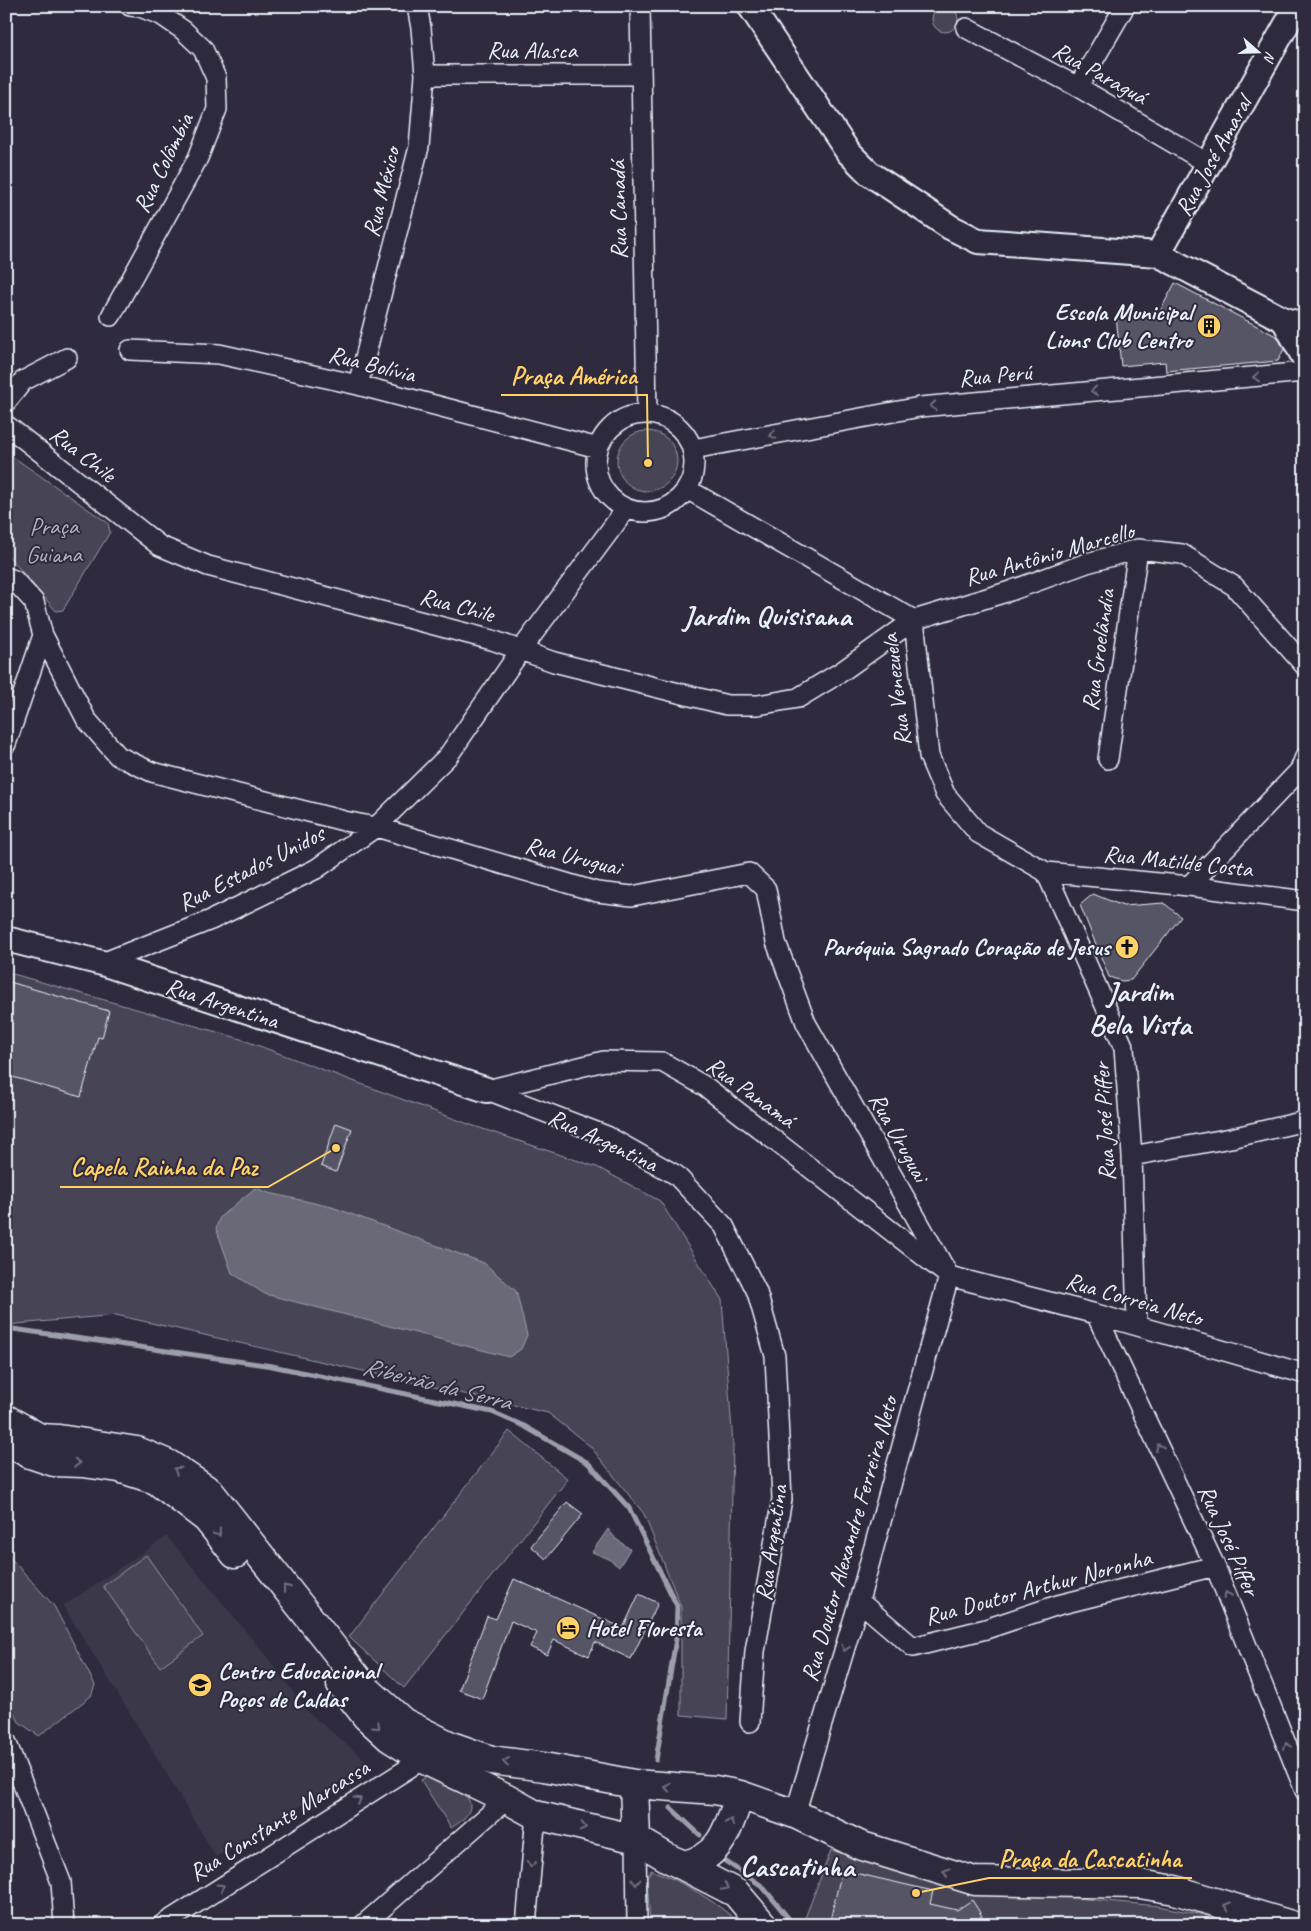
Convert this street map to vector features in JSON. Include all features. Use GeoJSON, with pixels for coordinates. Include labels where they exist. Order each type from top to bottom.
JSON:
{"type":"FeatureCollection","features":[{"type":"Feature","properties":{"kind":"main road"},"geometry":{"type":"LineString","coordinates":[[6,1419],[40,1438],[59,1439],[137,1451],[168,1464],[210,1492],[348,1668],[366,1688],[403,1722],[451,1746],[491,1760],[544,1767],[634,1784],[715,1790],[740,1795],[795,1814],[859,1845],[975,1881],[1140,1884],[1175,1890],[1290,1925]]}},
{"type":"Feature","properties":{"kind":"main road"},"geometry":{"type":"LineString","coordinates":[[6,1441],[30,1454],[54,1462],[83,1462],[119,1468],[156,1480],[177,1494],[207,1519],[366,1716],[390,1738],[424,1758],[536,1815],[636,1839],[668,1858],[736,1893],[763,1925]]}},
{"type":"Feature","properties":{"kind":"main road"},"geometry":{"type":"LineString","coordinates":[[507,1799],[544,1767]]}},
{"type":"Feature","properties":{"kind":"main road"},"geometry":{"type":"LineString","coordinates":[[634,1784],[636,1839]]}},
{"type":"Feature","properties":{"kind":"main road"},"geometry":{"type":"LineString","coordinates":[[668,1858],[684,1865],[703,1859],[712,1852],[726,1832],[740,1795]]}},
{"type":"Feature","properties":{"kind":"street","name":"Rua Colômbia"},"geometry":{"type":"LineString","coordinates":[[111,316],[198,158],[217,109],[216,78],[203,49],[183,30],[161,15],[140,7],[130,6]]}},
{"type":"Feature","properties":{"kind":"street","name":"Rua México"},"geometry":{"type":"LineString","coordinates":[[358,385],[419,147],[425,75],[417,6]]}},
{"type":"Feature","properties":{"kind":"street","name":"Rua Canadá"},"geometry":{"type":"LineString","coordinates":[[640,6],[647,413]]}},
{"type":"Feature","properties":{"kind":"street"},"geometry":{"type":"LineString","coordinates":[[750,6],[848,152],[869,173],[950,227],[978,241],[1158,254],[1294,322],[1305,359]]}},
{"type":"Feature","properties":{"kind":"street"},"geometry":{"type":"LineString","coordinates":[[1078,87],[1125,6]]}},
{"type":"Feature","properties":{"kind":"street","name":"Rua José Amaral"},"geometry":{"type":"LineString","coordinates":[[1158,254],[1297,6]]}},
{"type":"Feature","properties":{"kind":"street","name":"Rua Paraguá"},"geometry":{"type":"LineString","coordinates":[[966,28],[1078,87],[1208,164]]}},
{"type":"Feature","properties":{"kind":"street","name":"Rua Alasca"},"geometry":{"type":"LineString","coordinates":[[425,75],[640,75]]}},
{"type":"Feature","properties":{"kind":"street","name":"Rua Bolívia"},"geometry":{"type":"LineString","coordinates":[[130,350],[219,354],[358,385],[598,448]]}},
{"type":"Feature","properties":{"kind":"street"},"geometry":{"type":"LineString","coordinates":[[6,402],[23,381],[67,358]]}},
{"type":"Feature","properties":{"kind":"street","name":"Rua Perú"},"geometry":{"type":"LineString","coordinates":[[693,449],[920,408],[1305,372]]}},
{"type":"Feature","properties":{"kind":"street"},"geometry":{"type":"LineString","coordinates":[[647,413],[662,416],[676,424],[686,435],[693,449],[695,463],[693,476],[687,489],[678,500],[660,510],[640,512],[626,509],[614,501],[604,490],[598,477],[596,462],[598,448],[606,433],[617,422],[631,415],[647,413]]}},
{"type":"Feature","properties":{"kind":"street","name":"Rua Chile"},"geometry":{"type":"LineString","coordinates":[[6,425],[160,546],[208,566],[492,640],[554,662],[727,705],[758,705],[798,698],[841,672],[914,620]]}},
{"type":"Feature","properties":{"kind":"street","name":"Rua Venezuela"},"geometry":{"type":"LineString","coordinates":[[687,489],[914,620],[929,756],[945,794],[978,833],[1046,872]]}},
{"type":"Feature","properties":{"kind":"street","name":"Rua Estados Unidos"},"geometry":{"type":"LineString","coordinates":[[102,964],[211,920],[316,869],[376,827],[448,756],[521,650],[626,509]]}},
{"type":"Feature","properties":{"kind":"street","name":"Rua Antônio Marcello"},"geometry":{"type":"LineString","coordinates":[[914,620],[1138,549],[1182,554],[1234,586],[1305,666]]}},
{"type":"Feature","properties":{"kind":"street","name":"Rua Groelândia"},"geometry":{"type":"LineString","coordinates":[[1108,759],[1138,549]]}},
{"type":"Feature","properties":{"kind":"street","name":"Rua Uruguai"},"geometry":{"type":"LineString","coordinates":[[6,578],[14,580],[34,602],[42,635],[86,719],[118,756],[152,772],[344,821],[376,827],[597,892],[632,896],[749,873],[766,889],[776,942],[806,1023],[949,1276]]}},
{"type":"Feature","properties":{"kind":"street"},"geometry":{"type":"LineString","coordinates":[[6,744],[42,635]]}},
{"type":"Feature","properties":{"kind":"street"},"geometry":{"type":"LineString","coordinates":[[1189,886],[1300,770],[1305,757]]}},
{"type":"Feature","properties":{"kind":"street","name":"Rua Matilde Costa"},"geometry":{"type":"LineString","coordinates":[[1046,872],[1189,886],[1305,902]]}},
{"type":"Feature","properties":{"kind":"street","name":"Rua José Piffer"},"geometry":{"type":"LineString","coordinates":[[1046,872],[1124,1048],[1132,1156],[1137,1325]]}},
{"type":"Feature","properties":{"kind":"street","name":"Rua Argentina"},"geometry":{"type":"LineString","coordinates":[[6,939],[102,964],[487,1090],[607,1136],[676,1175],[724,1226],[757,1292],[775,1356],[782,1499],[755,1651],[750,1722]]}},
{"type":"Feature","properties":{"kind":"street","name":"Rua Panamá"},"geometry":{"type":"LineString","coordinates":[[487,1090],[604,1061],[662,1062],[706,1087],[949,1276]]}},
{"type":"Feature","properties":{"kind":"street"},"geometry":{"type":"LineString","coordinates":[[1132,1156],[1230,1138],[1305,1121]]}},
{"type":"Feature","properties":{"kind":"street","name":"Rua Correia Neto"},"geometry":{"type":"LineString","coordinates":[[949,1276],[1137,1325],[1305,1374]]}},
{"type":"Feature","properties":{"kind":"street","name":"Rua Doutor Alexandre Ferreira Neto"},"geometry":{"type":"LineString","coordinates":[[795,1814],[859,1601],[949,1276]]}},
{"type":"Feature","properties":{"kind":"street","name":"Rua José Piffer"},"geometry":{"type":"LineString","coordinates":[[1096,1314],[1215,1566],[1305,1791]]}},
{"type":"Feature","properties":{"kind":"street","name":"Rua Doutor Arthur Noronha"},"geometry":{"type":"LineString","coordinates":[[859,1601],[913,1647],[986,1629],[1058,1606],[1215,1566]]}},
{"type":"Feature","properties":{"kind":"street"},"geometry":{"type":"LineString","coordinates":[[6,1741],[61,1882],[64,1925]]}},
{"type":"Feature","properties":{"kind":"street","name":"Rua Constante Marcassa"},"geometry":{"type":"LineString","coordinates":[[162,1925],[185,1919],[424,1758]]}},
{"type":"Feature","properties":{"kind":"street"},"geometry":{"type":"LineString","coordinates":[[363,1925],[507,1799]]}},
{"type":"Feature","properties":{"kind":"street"},"geometry":{"type":"LineString","coordinates":[[526,1925],[536,1815]]}},
{"type":"Feature","properties":{"kind":"street"},"geometry":{"type":"LineString","coordinates":[[636,1839],[637,1925]]}},
{"type":"Feature","properties":{"kind":"shaded area","name":"Centro Educacional Poços de Caldas"},"geometry":{"type":"Polygon","coordinates":[[[167,1536],[268,1658],[308,1712],[370,1764],[216,1857],[144,1736],[63,1606],[167,1536]]]}},
{"type":"Feature","properties":{"kind":"green space"},"geometry":{"type":"Polygon","coordinates":[[[945,6],[954,10],[958,19],[954,28],[945,32],[936,28],[932,19],[936,10],[945,6]]]}},
{"type":"Feature","properties":{"kind":"green space"},"geometry":{"type":"Polygon","coordinates":[[[641,431],[653,431],[664,436],[672,444],[677,455],[675,473],[664,486],[653,491],[641,491],[630,486],[622,478],[617,467],[617,455],[622,444],[630,436],[641,431]]]}},
{"type":"Feature","properties":{"kind":"green space","name":"Praça Guiana"},"geometry":{"type":"Polygon","coordinates":[[[6,452],[108,523],[110,532],[63,610],[56,611],[6,553],[6,452]]]}},
{"type":"Feature","properties":{"kind":"green space"},"geometry":{"type":"Polygon","coordinates":[[[6,972],[238,1038],[471,1125],[597,1167],[660,1201],[722,1300],[733,1444],[727,1719],[681,1715],[681,1607],[644,1514],[590,1446],[548,1413],[116,1315],[6,1325],[6,972]]]}},
{"type":"Feature","properties":{"kind":"green space"},"geometry":{"type":"Polygon","coordinates":[[[509,1431],[568,1479],[404,1688],[349,1637],[509,1431]]]}},
{"type":"Feature","properties":{"kind":"green space"},"geometry":{"type":"Polygon","coordinates":[[[6,1553],[54,1606],[95,1685],[91,1696],[39,1736],[19,1722],[6,1697],[6,1553]]]}},
{"type":"Feature","properties":{"kind":"green space"},"geometry":{"type":"Polygon","coordinates":[[[146,1555],[203,1636],[160,1667],[103,1586],[146,1555]]]}},
{"type":"Feature","properties":{"kind":"green space"},"geometry":{"type":"Polygon","coordinates":[[[426,1777],[459,1790],[470,1802],[469,1810],[464,1818],[451,1828],[421,1780],[426,1777]]]}},
{"type":"Feature","properties":{"kind":"green space"},"geometry":{"type":"Polygon","coordinates":[[[831,1850],[954,1886],[1158,1906],[1254,1925],[811,1925],[805,1918],[831,1850]]]}},
{"type":"Feature","properties":{"kind":"green space"},"geometry":{"type":"Polygon","coordinates":[[[651,1870],[699,1893],[742,1925],[650,1925],[647,1877],[651,1870]]]}},
{"type":"Feature","properties":{"kind":"water"},"geometry":{"type":"Polygon","coordinates":[[[255,1188],[269,1193],[332,1207],[484,1263],[516,1291],[527,1335],[521,1349],[509,1357],[265,1294],[232,1273],[216,1228],[220,1217],[255,1188]]]}},
{"type":"Feature","properties":{"kind":"water"},"geometry":{"type":"Polygon","coordinates":[[[608,1529],[616,1539],[630,1549],[619,1567],[609,1559],[592,1552],[608,1529]]]}},
{"type":"Feature","properties":{"kind":"building","name":"Escola Municipal Lions Club Centro"},"geometry":{"type":"Polygon","coordinates":[[[1175,283],[1278,337],[1284,349],[1278,361],[1166,371],[1165,362],[1121,366],[1116,315],[1160,311],[1175,283]]]}},
{"type":"Feature","properties":{"kind":"building","name":"Paróquia Sagrado Coração de Jesus"},"geometry":{"type":"Polygon","coordinates":[[[1093,894],[1123,906],[1164,903],[1181,917],[1131,980],[1122,981],[1109,977],[1080,905],[1093,894]]]}},
{"type":"Feature","properties":{"kind":"building"},"geometry":{"type":"Polygon","coordinates":[[[6,981],[109,1011],[102,1038],[98,1037],[81,1097],[6,1075],[6,981]]]}},
{"type":"Feature","properties":{"kind":"building"},"geometry":{"type":"Polygon","coordinates":[[[336,1123],[352,1129],[336,1172],[321,1166],[336,1123]]]}},
{"type":"Feature","properties":{"kind":"building"},"geometry":{"type":"Polygon","coordinates":[[[567,1502],[583,1514],[546,1559],[531,1546],[567,1502]]]}},
{"type":"Feature","properties":{"kind":"building"},"geometry":{"type":"Polygon","coordinates":[[[514,1579],[623,1628],[639,1594],[658,1603],[631,1659],[595,1642],[589,1656],[554,1640],[547,1655],[530,1647],[537,1633],[511,1621],[482,1699],[459,1690],[487,1616],[496,1619],[514,1579]]]}},
{"type":"Feature","properties":{"kind":"building"},"geometry":{"type":"Polygon","coordinates":[[[842,1870],[933,1891],[930,1904],[957,1910],[972,1900],[982,1916],[970,1925],[829,1925],[842,1870]]]}},
{"type":"Feature","properties":{"kind":"waterway","name":"Ribeirão da Serra"},"geometry":{"type":"LineString","coordinates":[[6,1328],[272,1366],[492,1412],[524,1426],[588,1463],[629,1508],[677,1606],[676,1639],[656,1760]]}},
{"type":"Feature","properties":{"kind":"waterway","name":"Ribeirão da Serra"},"geometry":{"type":"LineString","coordinates":[[671,1808],[700,1835]]}},
{"type":"Feature","properties":{"kind":"waterway","name":"Ribeirão da Serra"},"geometry":{"type":"LineString","coordinates":[[722,1859],[762,1886],[794,1925]]}},
{"type":"Feature","properties":{"kind":"place","name":"Escola Municipal Lions Club Centro"},"geometry":{"type":"Point","coordinates":[1209,326]}},
{"type":"Feature","properties":{"kind":"place","name":"Praça América"},"geometry":{"type":"Point","coordinates":[648,463]}},
{"type":"Feature","properties":{"kind":"place","name":"Paróquia Sagrado Coração de Jesus"},"geometry":{"type":"Point","coordinates":[1127,947]}},
{"type":"Feature","properties":{"kind":"place","name":"Capela Rainha da Paz"},"geometry":{"type":"Point","coordinates":[336,1148]}},
{"type":"Feature","properties":{"kind":"place","name":"Hotel Floresta"},"geometry":{"type":"Point","coordinates":[568,1628]}},
{"type":"Feature","properties":{"kind":"place","name":"Centro Educacional Poços de Caldas"},"geometry":{"type":"Point","coordinates":[200,1685]}},
{"type":"Feature","properties":{"kind":"place","name":"Praça da Cascatinha"},"geometry":{"type":"Point","coordinates":[916,1893]}},
{"type":"Feature","properties":{"kind":"district","name":"Jardim Quisisana"},"geometry":{"type":"Point","coordinates":[767,615]}},
{"type":"Feature","properties":{"kind":"district","name":"Jardim Bela Vista"},"geometry":{"type":"Point","coordinates":[1140,1008]}},
{"type":"Feature","properties":{"kind":"district","name":"Cascatinha"},"geometry":{"type":"Point","coordinates":[797,1866]}}]}
